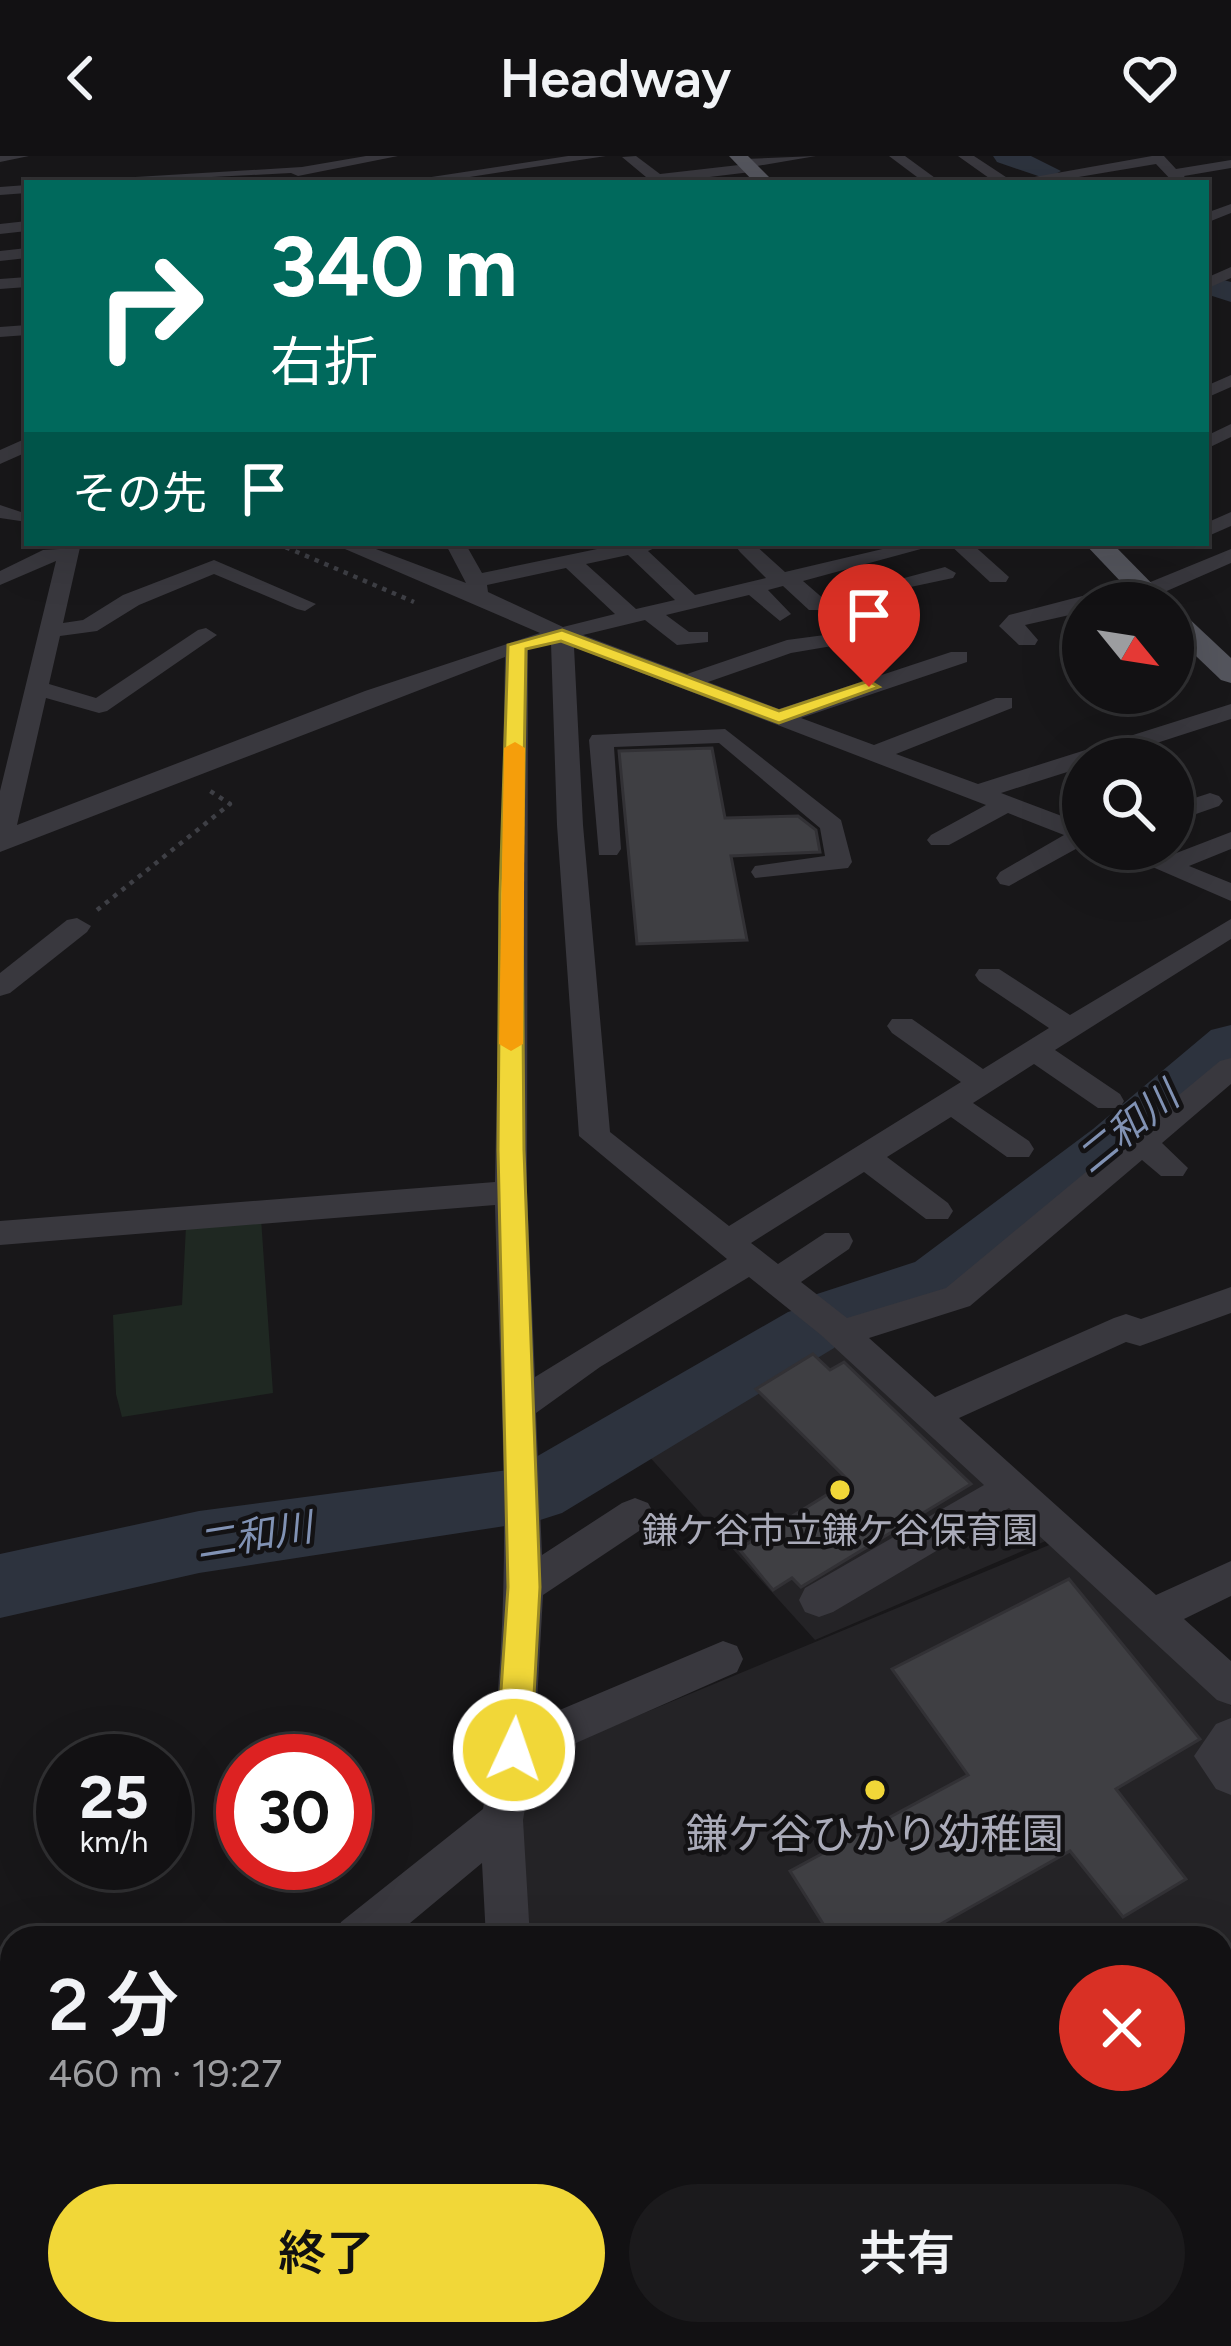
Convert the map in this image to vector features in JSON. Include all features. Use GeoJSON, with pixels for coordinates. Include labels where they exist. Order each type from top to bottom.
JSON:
{"type":"FeatureCollection","features":[{"type":"Feature","properties":{"kind":"main road"},"geometry":{"type":"LineString","coordinates":[[1100,546],[1135,582]]}},
{"type":"Feature","properties":{"kind":"main road"},"geometry":{"type":"LineString","coordinates":[[1194,639],[1231,674]]}},
{"type":"Feature","properties":{"kind":"street"},"geometry":{"type":"LineString","coordinates":[[0,158],[22,156]]}},
{"type":"Feature","properties":{"kind":"street"},"geometry":{"type":"LineString","coordinates":[[103,178],[297,170],[392,156]]}},
{"type":"Feature","properties":{"kind":"street"},"geometry":{"type":"LineString","coordinates":[[455,179],[599,156]]}},
{"type":"Feature","properties":{"kind":"street"},"geometry":{"type":"LineString","coordinates":[[629,157],[657,179],[744,162],[809,156]]}},
{"type":"Feature","properties":{"kind":"street"},"geometry":{"type":"LineString","coordinates":[[965,156],[1001,180]]}},
{"type":"Feature","properties":{"kind":"street"},"geometry":{"type":"LineString","coordinates":[[1053,156],[1101,180]]}},
{"type":"Feature","properties":{"kind":"street"},"geometry":{"type":"LineString","coordinates":[[900,159],[923,159]]}},
{"type":"Feature","properties":{"kind":"street"},"geometry":{"type":"LineString","coordinates":[[900,159],[931,180]]}},
{"type":"Feature","properties":{"kind":"street"},"geometry":{"type":"LineString","coordinates":[[1030,180],[1118,159],[1159,159],[1177,178],[1231,164]]}},
{"type":"Feature","properties":{"kind":"street"},"geometry":{"type":"LineString","coordinates":[[528,164],[547,180]]}},
{"type":"Feature","properties":{"kind":"street"},"geometry":{"type":"LineString","coordinates":[[1212,176],[1231,184]]}},
{"type":"Feature","properties":{"kind":"street"},"geometry":{"type":"LineString","coordinates":[[17,355],[24,336]]}},
{"type":"Feature","properties":{"kind":"street"},"geometry":{"type":"LineString","coordinates":[[0,458],[22,436]]}},
{"type":"Feature","properties":{"kind":"street"},"geometry":{"type":"LineString","coordinates":[[350,546],[477,588],[562,635],[1062,826]]}},
{"type":"Feature","properties":{"kind":"street"},"geometry":{"type":"LineString","coordinates":[[456,546],[477,588]]}},
{"type":"Feature","properties":{"kind":"street"},"geometry":{"type":"LineString","coordinates":[[477,588],[642,546]]}},
{"type":"Feature","properties":{"kind":"street"},"geometry":{"type":"LineString","coordinates":[[834,546],[852,562]]}},
{"type":"Feature","properties":{"kind":"street"},"geometry":{"type":"LineString","coordinates":[[0,842],[373,696],[517,645],[921,546]]}},
{"type":"Feature","properties":{"kind":"street"},"geometry":{"type":"LineString","coordinates":[[962,546],[998,577]]}},
{"type":"Feature","properties":{"kind":"street"},"geometry":{"type":"LineString","coordinates":[[633,548],[689,601]]}},
{"type":"Feature","properties":{"kind":"street"},"geometry":{"type":"LineString","coordinates":[[747,548],[817,605]]}},
{"type":"Feature","properties":{"kind":"street"},"geometry":{"type":"LineString","coordinates":[[0,579],[50,554],[70,550],[0,842]]}},
{"type":"Feature","properties":{"kind":"street"},"geometry":{"type":"LineString","coordinates":[[888,554],[917,579]]}},
{"type":"Feature","properties":{"kind":"street"},"geometry":{"type":"LineString","coordinates":[[1173,582],[1231,555]]}},
{"type":"Feature","properties":{"kind":"street"},"geometry":{"type":"LineString","coordinates":[[570,561],[639,614],[685,640],[700,637]]}},
{"type":"Feature","properties":{"kind":"street"},"geometry":{"type":"LineString","coordinates":[[50,631],[89,626],[131,600],[214,566],[305,604]]}},
{"type":"Feature","properties":{"kind":"street"},"geometry":{"type":"LineString","coordinates":[[882,587],[945,573]]}},
{"type":"Feature","properties":{"kind":"street"},"geometry":{"type":"LineString","coordinates":[[752,586],[780,614]]}},
{"type":"Feature","properties":{"kind":"street"},"geometry":{"type":"LineString","coordinates":[[1027,640],[1010,626],[1017,620],[1062,610]]}},
{"type":"Feature","properties":{"kind":"street"},"geometry":{"type":"LineString","coordinates":[[687,682],[787,646],[877,632]]}},
{"type":"Feature","properties":{"kind":"street"},"geometry":{"type":"LineString","coordinates":[[37,688],[99,706],[206,635]]}},
{"type":"Feature","properties":{"kind":"street"},"geometry":{"type":"LineString","coordinates":[[562,635],[570,825],[595,1136],[933,1414],[1231,1688]]}},
{"type":"Feature","properties":{"kind":"street"},"geometry":{"type":"LineString","coordinates":[[507,1926],[502,1820],[514,1750],[524,1587],[512,1192],[511,894],[517,645]]}},
{"type":"Feature","properties":{"kind":"street"},"geometry":{"type":"LineString","coordinates":[[738,746],[783,719],[959,657]]}},
{"type":"Feature","properties":{"kind":"street"},"geometry":{"type":"LineString","coordinates":[[347,683],[373,696]]}},
{"type":"Feature","properties":{"kind":"street"},"geometry":{"type":"LineString","coordinates":[[876,753],[1004,703]]}},
{"type":"Feature","properties":{"kind":"street"},"geometry":{"type":"LineString","coordinates":[[977,793],[1231,711]]}},
{"type":"Feature","properties":{"kind":"street"},"geometry":{"type":"LineString","coordinates":[[608,849],[601,740],[724,736],[832,825],[838,862],[764,872]]}},
{"type":"Feature","properties":{"kind":"street"},"geometry":{"type":"LineString","coordinates":[[1194,807],[1210,801]]}},
{"type":"Feature","properties":{"kind":"street"},"geometry":{"type":"LineString","coordinates":[[940,840],[1006,804]]}},
{"type":"Feature","properties":{"kind":"street"},"geometry":{"type":"LineString","coordinates":[[1194,855],[1231,840]]}},
{"type":"Feature","properties":{"kind":"street"},"geometry":{"type":"LineString","coordinates":[[1009,878],[1062,846]]}},
{"type":"Feature","properties":{"kind":"street"},"geometry":{"type":"LineString","coordinates":[[1176,870],[1231,892]]}},
{"type":"Feature","properties":{"kind":"street"},"geometry":{"type":"LineString","coordinates":[[0,987],[77,926]]}},
{"type":"Feature","properties":{"kind":"street"},"geometry":{"type":"LineString","coordinates":[[516,1409],[588,1357],[749,1263],[865,1156],[1231,926]]}},
{"type":"Feature","properties":{"kind":"street"},"geometry":{"type":"LineString","coordinates":[[989,976],[1070,1028]]}},
{"type":"Feature","properties":{"kind":"street"},"geometry":{"type":"LineString","coordinates":[[902,1026],[982,1083]]}},
{"type":"Feature","properties":{"kind":"street"},"geometry":{"type":"LineString","coordinates":[[1034,1050],[1109,1101]]}},
{"type":"Feature","properties":{"kind":"street"},"geometry":{"type":"LineString","coordinates":[[829,1324],[958,1297],[1231,1068]]}},
{"type":"Feature","properties":{"kind":"street"},"geometry":{"type":"LineString","coordinates":[[951,1102],[1018,1148]]}},
{"type":"Feature","properties":{"kind":"street"},"geometry":{"type":"LineString","coordinates":[[1141,1143],[1172,1168]]}},
{"type":"Feature","properties":{"kind":"street"},"geometry":{"type":"LineString","coordinates":[[865,1156],[937,1211]]}},
{"type":"Feature","properties":{"kind":"street"},"geometry":{"type":"LineString","coordinates":[[0,1233],[512,1192]]}},
{"type":"Feature","properties":{"kind":"street"},"geometry":{"type":"LineString","coordinates":[[749,1263],[837,1240]]}},
{"type":"Feature","properties":{"kind":"street"},"geometry":{"type":"LineString","coordinates":[[933,1414],[1126,1327],[1140,1333],[1231,1300]]}},
{"type":"Feature","properties":{"kind":"street"},"geometry":{"type":"LineString","coordinates":[[819,1600],[1013,1487]]}},
{"type":"Feature","properties":{"kind":"street"},"geometry":{"type":"LineString","coordinates":[[524,1587],[635,1514]]}},
{"type":"Feature","properties":{"kind":"street"},"geometry":{"type":"LineString","coordinates":[[1153,1615],[1231,1578]]}},
{"type":"Feature","properties":{"kind":"street"},"geometry":{"type":"LineString","coordinates":[[514,1750],[723,1659]]}},
{"type":"Feature","properties":{"kind":"street"},"geometry":{"type":"LineString","coordinates":[[1231,1737],[1215,1756],[1231,1775]]}},
{"type":"Feature","properties":{"kind":"street"},"geometry":{"type":"LineString","coordinates":[[372,1926],[502,1820]]}},
{"type":"Feature","properties":{"kind":"path"},"geometry":{"type":"LineString","coordinates":[[282,546],[429,608]]}},
{"type":"Feature","properties":{"kind":"path"},"geometry":{"type":"LineString","coordinates":[[77,926],[230,804],[179,771]]}},
{"type":"Feature","properties":{"kind":"shaded area"},"geometry":{"type":"Polygon","coordinates":[[[261,1218],[273,1393],[122,1417],[116,1394],[113,1315],[182,1305],[186,1226],[261,1218]]]}},
{"type":"Feature","properties":{"kind":"shaded area","name":"鎌ケ谷市立鎌ケ谷保育園"},"geometry":{"type":"Polygon","coordinates":[[[821,1335],[1055,1537],[815,1640],[637,1443],[821,1335]]]}},
{"type":"Feature","properties":{"kind":"shaded area","name":"鎌ケ谷ひかり幼稚園"},"geometry":{"type":"Polygon","coordinates":[[[1054,1543],[1231,1706],[1231,1926],[516,1926],[510,1819],[526,1762],[1054,1543]]]}},
{"type":"Feature","properties":{"kind":"building"},"geometry":{"type":"Polygon","coordinates":[[[712,748],[725,818],[798,816],[816,830],[820,852],[731,856],[747,940],[637,944],[619,751],[712,748]]]}},
{"type":"Feature","properties":{"kind":"building"},"geometry":{"type":"Polygon","coordinates":[[[813,1354],[830,1370],[844,1362],[971,1484],[801,1587],[792,1578],[773,1590],[739,1549],[849,1481],[756,1389],[813,1354]]]}},
{"type":"Feature","properties":{"kind":"building"},"geometry":{"type":"Polygon","coordinates":[[[1069,1579],[1200,1739],[1116,1789],[1186,1879],[1123,1917],[1070,1851],[937,1926],[824,1926],[790,1871],[968,1775],[892,1669],[1069,1579]]]}},
{"type":"Feature","properties":{"kind":"waterway","name":"二和川"},"geometry":{"type":"LineString","coordinates":[[1006,156],[1047,171]]}},
{"type":"Feature","properties":{"kind":"waterway","name":"二和川"},"geometry":{"type":"LineString","coordinates":[[1213,286],[1231,293]]}},
{"type":"Feature","properties":{"kind":"waterway","name":"二和川"},"geometry":{"type":"LineString","coordinates":[[837,1312],[938,1279],[1114,1144],[1231,1043]]}},
{"type":"Feature","properties":{"kind":"waterway","name":"二和川"},"geometry":{"type":"LineString","coordinates":[[537,1492],[811,1330]]}},
{"type":"Feature","properties":{"kind":"waterway","name":"二和川"},"geometry":{"type":"LineString","coordinates":[[0,1586],[199,1542],[510,1497]]}},
{"type":"Feature","properties":{"kind":"slow traffic"},"geometry":{"type":"LineString","coordinates":[[511,1044],[515,748]]}},
{"type":"Feature","properties":{"kind":"place","name":"鎌ケ谷市立鎌ケ谷保育園"},"geometry":{"type":"Point","coordinates":[840,1490]}},
{"type":"Feature","properties":{"kind":"place","name":"鎌ケ谷ひかり幼稚園"},"geometry":{"type":"Point","coordinates":[875,1790]}},
{"type":"Feature","properties":{"kind":"route"},"geometry":{"type":"LineString","coordinates":[[514,1750],[524,1587],[511,1150],[517,645],[562,635],[779,717],[869,687]]}}]}
